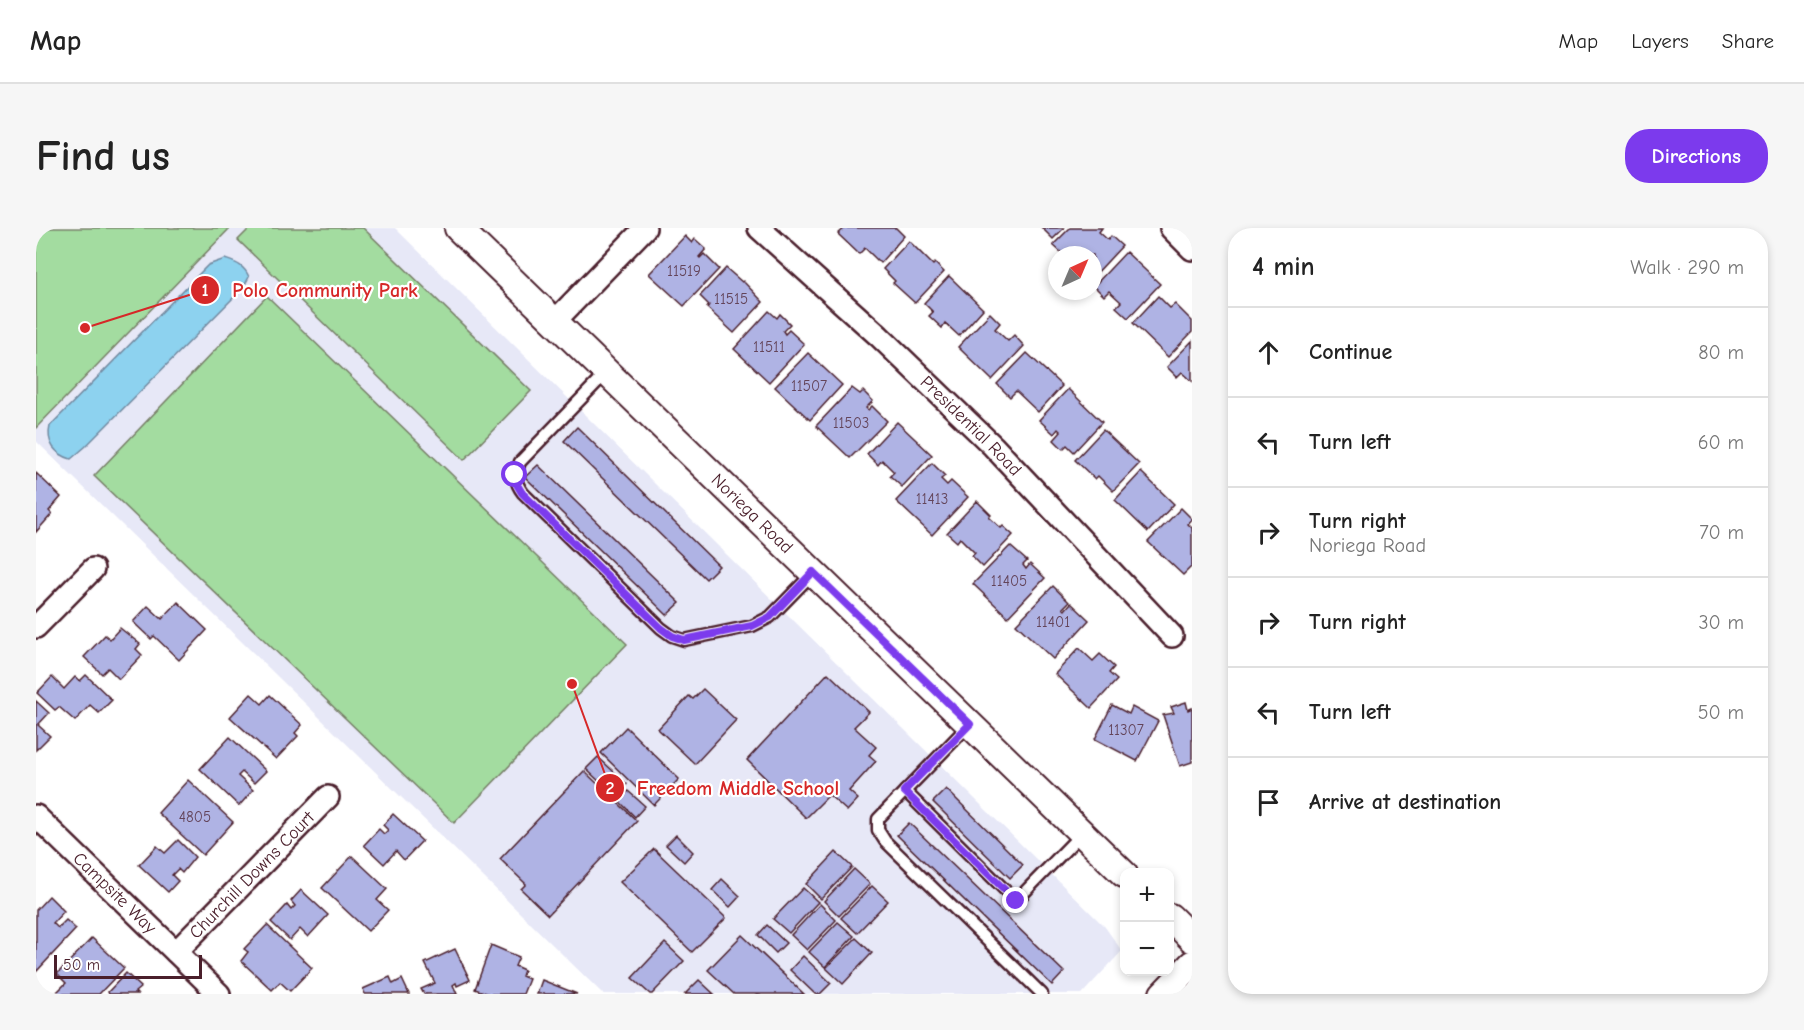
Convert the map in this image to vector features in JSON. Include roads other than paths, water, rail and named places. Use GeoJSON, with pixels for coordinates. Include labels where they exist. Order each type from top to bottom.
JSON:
{"type":"FeatureCollection","features":[{"type":"Feature","properties":{"kind":"street","name":"Noriega Road"},"geometry":{"type":"LineString","coordinates":[[458,228],[1120,869]]}},
{"type":"Feature","properties":{"kind":"street"},"geometry":{"type":"LineString","coordinates":[[555,321],[645,228]]}},
{"type":"Feature","properties":{"kind":"street","name":"Presidential Road"},"geometry":{"type":"LineString","coordinates":[[759,228],[879,336],[993,446],[1172,636]]}},
{"type":"Feature","properties":{"kind":"street"},"geometry":{"type":"LineString","coordinates":[[1171,228],[1192,249]]}},
{"type":"Feature","properties":{"kind":"street"},"geometry":{"type":"LineString","coordinates":[[36,627],[93,569]]}},
{"type":"Feature","properties":{"kind":"street","name":"Churchill Downs Court"},"geometry":{"type":"LineString","coordinates":[[176,952],[328,797]]}},
{"type":"Feature","properties":{"kind":"street","name":"Campsite Way"},"geometry":{"type":"LineString","coordinates":[[36,816],[219,994]]}},
{"type":"Feature","properties":{"kind":"street"},"geometry":{"type":"LineString","coordinates":[[1174,921],[1192,939]]}},
{"type":"Feature","properties":{"kind":"street"},"geometry":{"type":"LineString","coordinates":[[1163,994],[1192,964]]}},
{"type":"Feature","properties":{"kind":"lane"},"geometry":{"type":"LineString","coordinates":[[607,371],[520,462],[515,475],[516,483],[522,493],[661,628],[672,636],[684,640],[752,626],[770,617],[813,572]]}},
{"type":"Feature","properties":{"kind":"lane"},"geometry":{"type":"LineString","coordinates":[[970,724],[878,819],[878,830],[892,848],[1042,994]]}},
{"type":"Feature","properties":{"kind":"lane"},"geometry":{"type":"LineString","coordinates":[[904,791],[1016,901],[1082,833]]}},
{"type":"Feature","properties":{"kind":"water"},"geometry":{"type":"Polygon","coordinates":[[[225,259],[239,265],[247,273],[249,277],[243,288],[85,447],[71,459],[56,451],[49,438],[50,426],[208,265],[225,259]]]}},
{"type":"Feature","properties":{"kind":"place","name":"Polo Community Park"},"geometry":{"type":"Point","coordinates":[85,328]}},
{"type":"Feature","properties":{"kind":"place","name":"Freedom Middle School"},"geometry":{"type":"Point","coordinates":[572,684]}}]}
